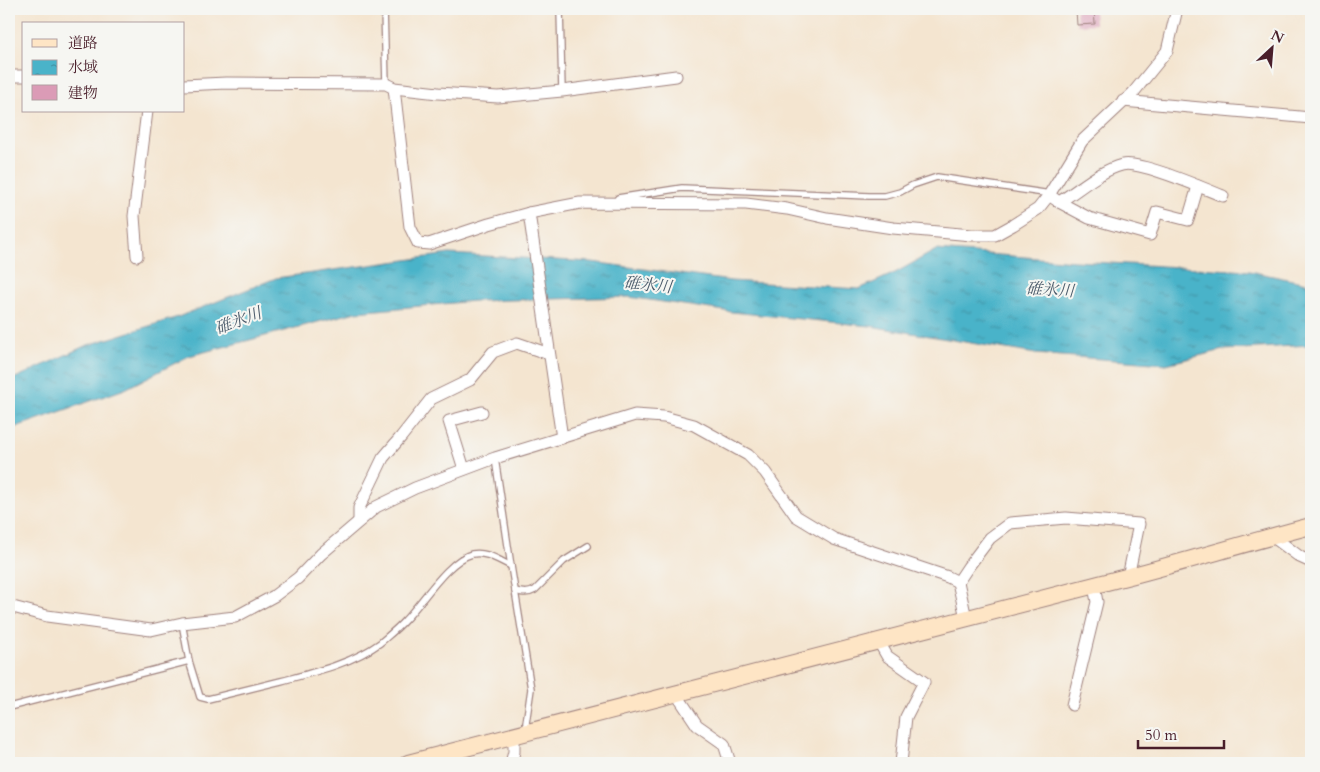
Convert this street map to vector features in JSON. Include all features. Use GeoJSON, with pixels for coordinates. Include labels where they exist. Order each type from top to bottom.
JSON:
{"type":"FeatureCollection","features":[{"type":"Feature","properties":{"kind":"street"},"geometry":{"type":"LineString","coordinates":[[390,86],[410,227],[418,243],[429,244],[489,224],[530,217],[580,203],[746,204],[787,208],[827,218],[893,228],[972,235],[995,235],[1038,208],[1049,195],[1082,141],[1133,92],[1167,50],[1177,9]]}},
{"type":"Feature","properties":{"kind":"street"},"geometry":{"type":"LineString","coordinates":[[9,76],[22,76]]}},
{"type":"Feature","properties":{"kind":"street"},"geometry":{"type":"LineString","coordinates":[[185,85],[226,83],[390,86],[498,97],[562,91],[676,76]]}},
{"type":"Feature","properties":{"kind":"street"},"geometry":{"type":"LineString","coordinates":[[1123,100],[1311,118]]}},
{"type":"Feature","properties":{"kind":"street"},"geometry":{"type":"LineString","coordinates":[[137,256],[134,216],[148,112]]}},
{"type":"Feature","properties":{"kind":"street"},"geometry":{"type":"LineString","coordinates":[[1059,202],[1109,170],[1123,164],[1131,164],[1175,176],[1223,196]]}},
{"type":"Feature","properties":{"kind":"street"},"geometry":{"type":"LineString","coordinates":[[1049,195],[1089,218],[1150,235],[1157,212],[1188,220],[1198,186]]}},
{"type":"Feature","properties":{"kind":"street"},"geometry":{"type":"LineString","coordinates":[[530,217],[562,438]]}},
{"type":"Feature","properties":{"kind":"street"},"geometry":{"type":"LineString","coordinates":[[359,521],[359,508],[383,458],[402,438],[431,399],[470,380],[493,352],[517,343],[548,350]]}},
{"type":"Feature","properties":{"kind":"street"},"geometry":{"type":"LineString","coordinates":[[464,469],[449,421],[482,412]]}},
{"type":"Feature","properties":{"kind":"street"},"geometry":{"type":"LineString","coordinates":[[9,606],[47,616],[151,630],[182,623],[235,617],[274,596],[298,578],[321,554],[376,507],[415,488],[464,469],[634,415],[664,417],[694,425],[748,455],[766,472],[796,516],[834,539],[948,576],[958,582]]}},
{"type":"Feature","properties":{"kind":"street"},"geometry":{"type":"LineString","coordinates":[[966,618],[958,582],[990,538],[1010,523],[1066,518],[1139,524],[1128,577]]}},
{"type":"Feature","properties":{"kind":"street"},"geometry":{"type":"LineString","coordinates":[[408,763],[1094,586],[1311,526]]}},
{"type":"Feature","properties":{"kind":"street"},"geometry":{"type":"LineString","coordinates":[[1272,536],[1300,557],[1311,562]]}},
{"type":"Feature","properties":{"kind":"street"},"geometry":{"type":"LineString","coordinates":[[1072,705],[1097,602],[1094,586]]}},
{"type":"Feature","properties":{"kind":"street"},"geometry":{"type":"LineString","coordinates":[[879,642],[887,656],[924,682],[906,717],[901,763]]}},
{"type":"Feature","properties":{"kind":"street"},"geometry":{"type":"LineString","coordinates":[[677,695],[696,725],[724,744],[730,763]]}},
{"type":"Feature","properties":{"kind":"street"},"geometry":{"type":"LineString","coordinates":[[511,763],[522,734]]}},
{"type":"Feature","properties":{"kind":"lane"},"geometry":{"type":"LineString","coordinates":[[384,9],[390,86]]}},
{"type":"Feature","properties":{"kind":"lane"},"geometry":{"type":"LineString","coordinates":[[560,9],[562,91]]}},
{"type":"Feature","properties":{"kind":"lane"},"geometry":{"type":"LineString","coordinates":[[615,203],[618,198],[682,188],[885,196],[938,177],[1049,195]]}},
{"type":"Feature","properties":{"kind":"lane"},"geometry":{"type":"LineString","coordinates":[[495,458],[510,566],[531,689],[526,723],[522,734]]}},
{"type":"Feature","properties":{"kind":"lane"},"geometry":{"type":"LineString","coordinates":[[515,591],[524,593],[535,590],[564,561],[588,546]]}},
{"type":"Feature","properties":{"kind":"lane"},"geometry":{"type":"LineString","coordinates":[[182,623],[189,661],[200,697],[208,699],[327,669],[379,644],[404,621],[430,590],[460,560],[472,554],[485,554],[510,566]]}},
{"type":"Feature","properties":{"kind":"lane"},"geometry":{"type":"LineString","coordinates":[[9,707],[189,661]]}},
{"type":"Feature","properties":{"kind":"water","name":"碓氷川"},"geometry":{"type":"Polygon","coordinates":[[[936,250],[1075,261],[1249,271],[1311,284],[1311,345],[1223,350],[1166,364],[1036,354],[870,326],[732,312],[629,297],[474,301],[356,312],[189,356],[125,389],[9,431],[9,381],[85,346],[178,317],[276,278],[449,254],[592,262],[731,281],[859,289],[895,273],[936,250]]]}},
{"type":"Feature","properties":{"kind":"building"},"geometry":{"type":"Polygon","coordinates":[[[1094,9],[1095,24],[1077,25],[1076,10],[1094,9]]]}}]}
